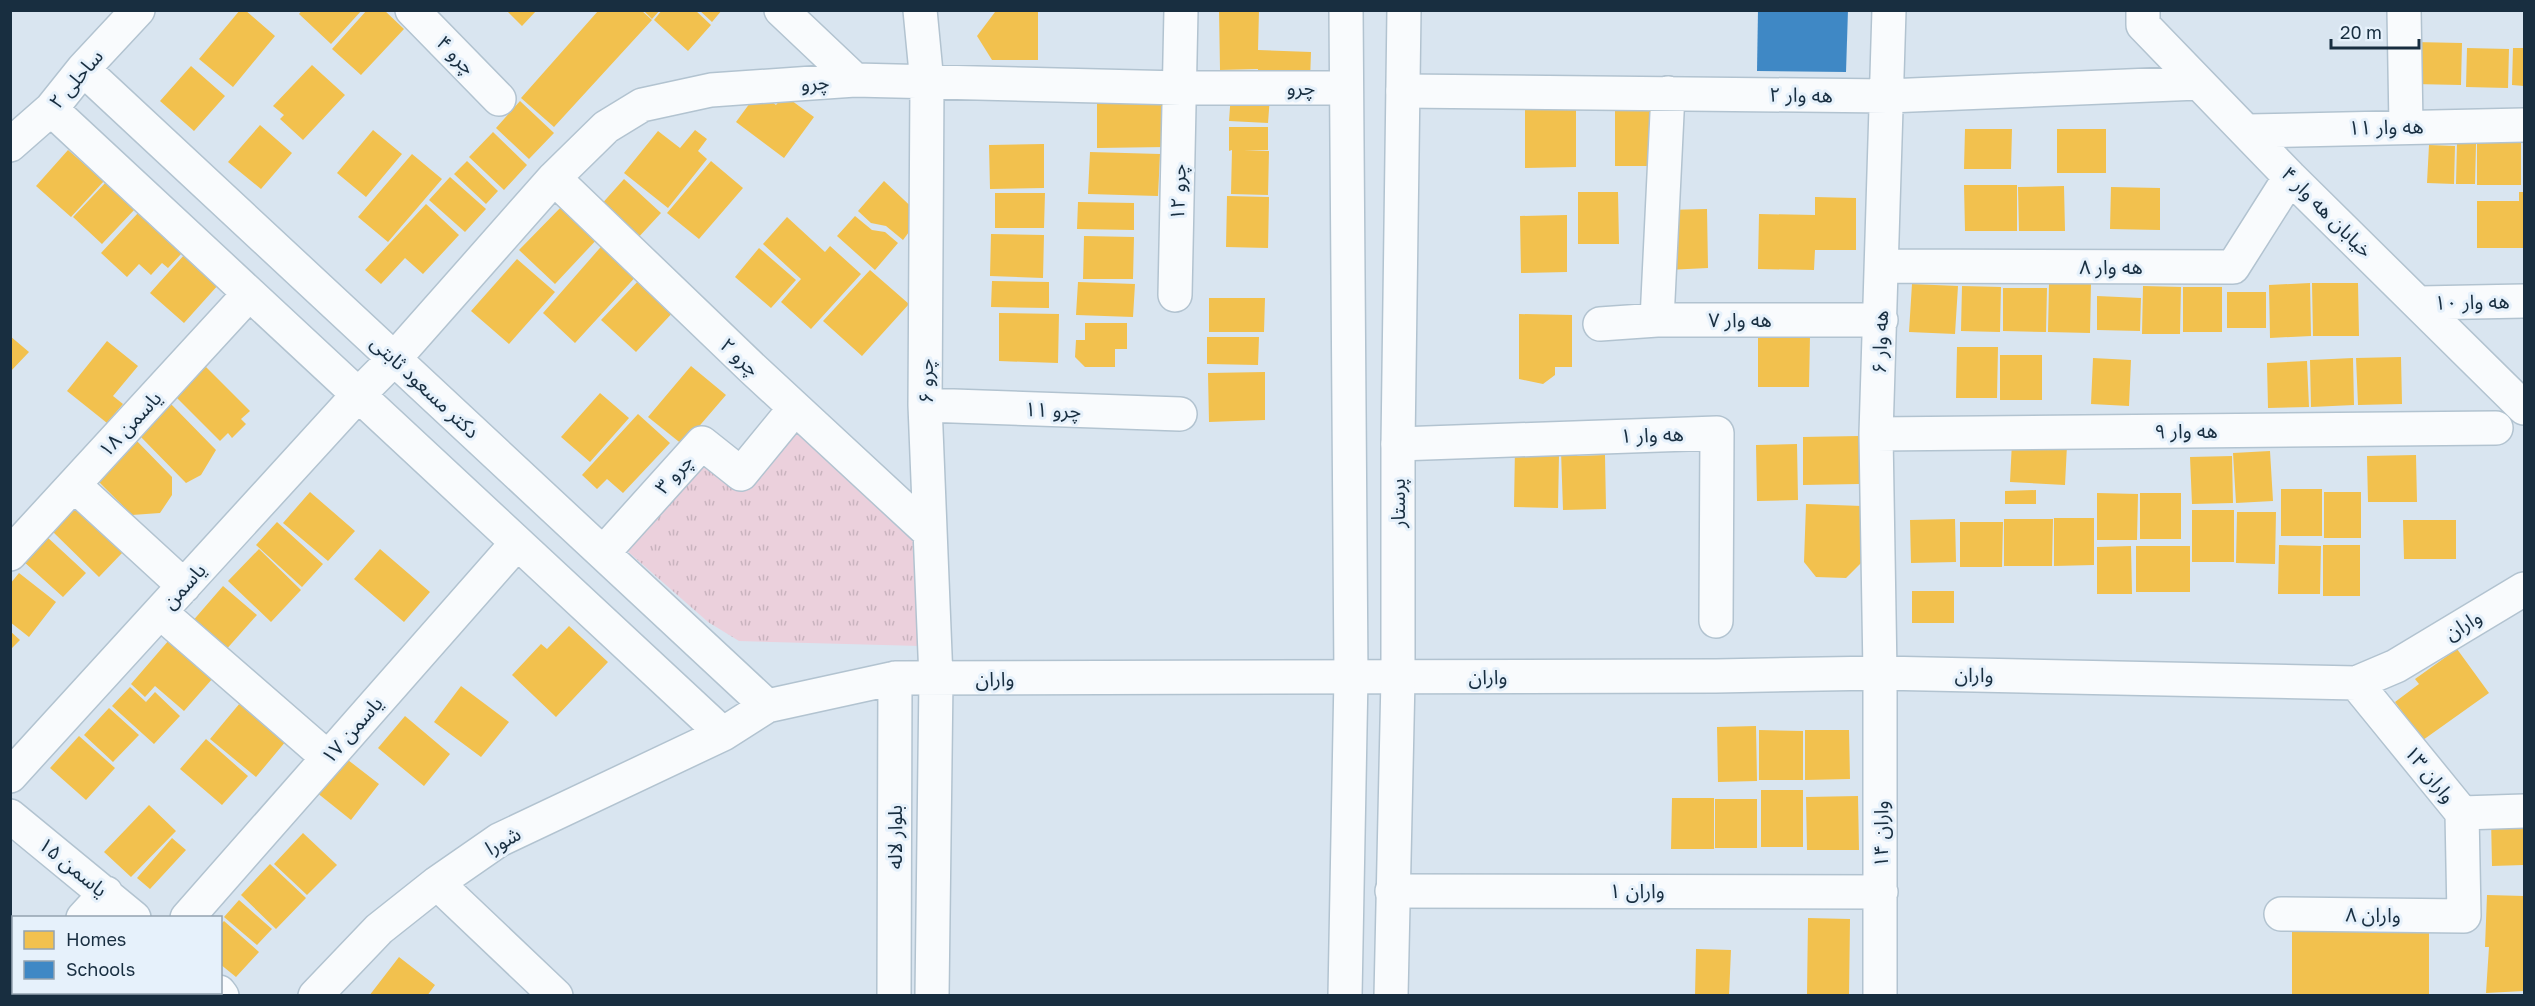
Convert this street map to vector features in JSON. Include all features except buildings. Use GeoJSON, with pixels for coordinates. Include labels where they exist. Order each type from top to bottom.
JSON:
{"type":"FeatureCollection","features":[{"type":"Feature","properties":{"kind":"street","name":"ساحلی ۲"},"geometry":{"type":"LineString","coordinates":[[10,145],[51,109],[83,69],[138,10]]}},
{"type":"Feature","properties":{"kind":"street","name":"چرو ۴"},"geometry":{"type":"LineString","coordinates":[[412,10],[499,99]]}},
{"type":"Feature","properties":{"kind":"street"},"geometry":{"type":"LineString","coordinates":[[781,10],[855,80]]}},
{"type":"Feature","properties":{"kind":"street","name":"چرو ۶"},"geometry":{"type":"LineString","coordinates":[[920,10],[927,83],[926,405],[936,679]]}},
{"type":"Feature","properties":{"kind":"street","name":"چرو ۱۲"},"geometry":{"type":"LineString","coordinates":[[1175,295],[1182,88],[1181,10]]}},
{"type":"Feature","properties":{"kind":"street"},"geometry":{"type":"LineString","coordinates":[[1345,996],[1351,676],[1346,10]]}},
{"type":"Feature","properties":{"kind":"street","name":"پرستار"},"geometry":{"type":"LineString","coordinates":[[1391,996],[1398,678],[1398,444],[1404,10]]}},
{"type":"Feature","properties":{"kind":"street","name":"هه وار ۶"},"geometry":{"type":"LineString","coordinates":[[1880,673],[1876,434],[1883,266],[1889,10]]}},
{"type":"Feature","properties":{"kind":"street","name":"خیابان هه وار ۴"},"geometry":{"type":"LineString","coordinates":[[2143,10],[2143,25],[2198,83],[2524,408]]}},
{"type":"Feature","properties":{"kind":"street"},"geometry":{"type":"LineString","coordinates":[[2404,10],[2406,126]]}},
{"type":"Feature","properties":{"kind":"street","name":"دکتر مسعود ثابتی"},"geometry":{"type":"LineString","coordinates":[[83,69],[767,706]]}},
{"type":"Feature","properties":{"kind":"street","name":"چرو"},"geometry":{"type":"LineString","coordinates":[[394,358],[554,178],[606,127],[642,105],[711,90],[855,80],[1182,88],[1346,88]]}},
{"type":"Feature","properties":{"kind":"street","name":"هه وار ۲"},"geometry":{"type":"LineString","coordinates":[[1403,91],[1888,96],[2198,83]]}},
{"type":"Feature","properties":{"kind":"street"},"geometry":{"type":"LineString","coordinates":[[1657,320],[1668,93]]}},
{"type":"Feature","properties":{"kind":"street"},"geometry":{"type":"LineString","coordinates":[[51,109],[723,734]]}},
{"type":"Feature","properties":{"kind":"street","name":"هه وار ۱۱"},"geometry":{"type":"LineString","coordinates":[[2248,131],[2524,125]]}},
{"type":"Feature","properties":{"kind":"street","name":"هه وار ۸"},"geometry":{"type":"LineString","coordinates":[[1883,266],[2233,267],[2290,177]]}},
{"type":"Feature","properties":{"kind":"street","name":"چرو ۲"},"geometry":{"type":"LineString","coordinates":[[554,178],[795,408],[929,532]]}},
{"type":"Feature","properties":{"kind":"street","name":"یاسمن ۱۸"},"geometry":{"type":"LineString","coordinates":[[10,554],[249,294]]}},
{"type":"Feature","properties":{"kind":"street","name":"هه وار ۱۰"},"geometry":{"type":"LineString","coordinates":[[2420,303],[2524,301]]}},
{"type":"Feature","properties":{"kind":"street","name":"هه وار ۷"},"geometry":{"type":"LineString","coordinates":[[1600,324],[1657,320],[1881,320]]}},
{"type":"Feature","properties":{"kind":"street","name":"یاسمن"},"geometry":{"type":"LineString","coordinates":[[10,777],[394,358]]}},
{"type":"Feature","properties":{"kind":"street","name":"چرو ۱۱"},"geometry":{"type":"LineString","coordinates":[[926,405],[1180,414]]}},
{"type":"Feature","properties":{"kind":"street","name":"چرو ۳"},"geometry":{"type":"LineString","coordinates":[[603,553],[702,442],[741,474],[795,408]]}},
{"type":"Feature","properties":{"kind":"street","name":"هه وار ۹"},"geometry":{"type":"LineString","coordinates":[[1876,434],[2496,428]]}},
{"type":"Feature","properties":{"kind":"street","name":"هه وار ۱"},"geometry":{"type":"LineString","coordinates":[[1398,444],[1717,433],[1716,621]]}},
{"type":"Feature","properties":{"kind":"street"},"geometry":{"type":"LineString","coordinates":[[74,485],[184,586]]}},
{"type":"Feature","properties":{"kind":"street","name":"یاسمن ۱۷"},"geometry":{"type":"LineString","coordinates":[[189,916],[517,543]]}},
{"type":"Feature","properties":{"kind":"street","name":"واران"},"geometry":{"type":"LineString","coordinates":[[1398,678],[1880,673],[2356,683],[2396,666],[2524,588]]}},
{"type":"Feature","properties":{"kind":"street"},"geometry":{"type":"LineString","coordinates":[[160,612],[328,758]]}},
{"type":"Feature","properties":{"kind":"street","name":"واران ۱۴"},"geometry":{"type":"LineString","coordinates":[[1880,673],[1880,996]]}},
{"type":"Feature","properties":{"kind":"street"},"geometry":{"type":"LineString","coordinates":[[1351,676],[1398,678]]}},
{"type":"Feature","properties":{"kind":"street","name":"واران"},"geometry":{"type":"LineString","coordinates":[[723,734],[767,706],[895,678],[1351,676]]}},
{"type":"Feature","properties":{"kind":"street","name":"بلوار لاله"},"geometry":{"type":"LineString","coordinates":[[894,996],[895,678]]}},
{"type":"Feature","properties":{"kind":"street","name":"بلوار لاله"},"geometry":{"type":"LineString","coordinates":[[932,996],[936,679]]}},
{"type":"Feature","properties":{"kind":"street","name":"واران ۱۳"},"geometry":{"type":"LineString","coordinates":[[2356,683],[2462,813],[2464,916]]}},
{"type":"Feature","properties":{"kind":"street","name":"شورا"},"geometry":{"type":"LineString","coordinates":[[315,996],[380,929],[437,883],[499,840],[723,734]]}},
{"type":"Feature","properties":{"kind":"street"},"geometry":{"type":"LineString","coordinates":[[2462,813],[2524,811]]}},
{"type":"Feature","properties":{"kind":"street","name":"یاسمن ۱۵"},"geometry":{"type":"LineString","coordinates":[[10,816],[132,916]]}},
{"type":"Feature","properties":{"kind":"street"},"geometry":{"type":"LineString","coordinates":[[437,883],[556,996]]}},
{"type":"Feature","properties":{"kind":"street","name":"واران ۱"},"geometry":{"type":"LineString","coordinates":[[1392,891],[1881,892]]}},
{"type":"Feature","properties":{"kind":"street"},"geometry":{"type":"LineString","coordinates":[[85,916],[106,893]]}},
{"type":"Feature","properties":{"kind":"street","name":"واران ۸"},"geometry":{"type":"LineString","coordinates":[[2281,914],[2464,916]]}},
{"type":"Feature","properties":{"kind":"green space"},"geometry":{"type":"Polygon","coordinates":[[[793,427],[917,538],[920,646],[739,641],[708,622],[625,549],[704,457],[746,487],[793,427]]]}}]}
